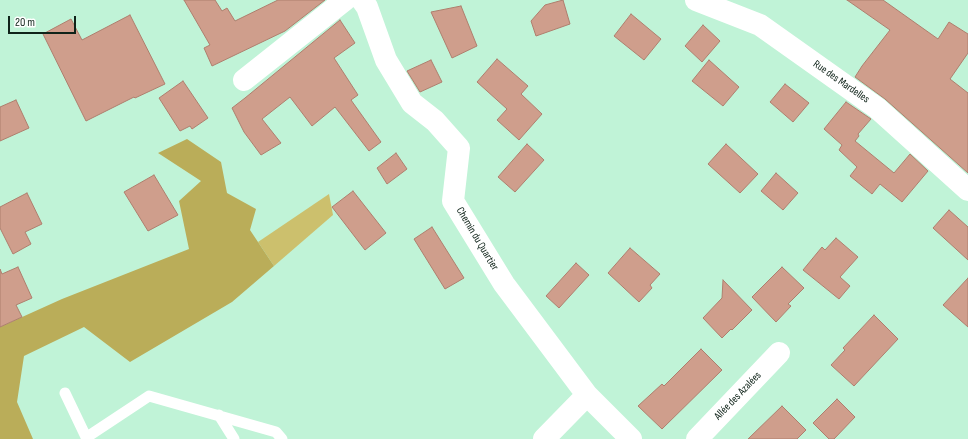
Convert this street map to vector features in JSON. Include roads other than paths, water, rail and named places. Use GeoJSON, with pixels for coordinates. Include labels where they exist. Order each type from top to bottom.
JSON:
{"type":"FeatureCollection","features":[{"type":"Feature","properties":{"kind":"street"},"geometry":{"type":"LineString","coordinates":[[244,80],[345,0]]}},
{"type":"Feature","properties":{"kind":"street","name":"Chemin du Quartier"},"geometry":{"type":"LineString","coordinates":[[362,0],[367,7],[386,60],[412,103],[435,120],[459,148],[453,201],[504,284],[587,395],[631,439]]}},
{"type":"Feature","properties":{"kind":"street","name":"Rue des Mardelles"},"geometry":{"type":"LineString","coordinates":[[696,0],[760,25],[877,108],[968,190]]}},
{"type":"Feature","properties":{"kind":"street","name":"Allée des Azalées"},"geometry":{"type":"LineString","coordinates":[[697,439],[779,353]]}},
{"type":"Feature","properties":{"kind":"street"},"geometry":{"type":"LineString","coordinates":[[544,439],[587,395]]}},
{"type":"Feature","properties":{"kind":"lane"},"geometry":{"type":"LineString","coordinates":[[65,393],[87,438],[149,396],[276,432],[282,439]]}},
{"type":"Feature","properties":{"kind":"lane"},"geometry":{"type":"LineString","coordinates":[[219,415],[234,439]]}}]}
